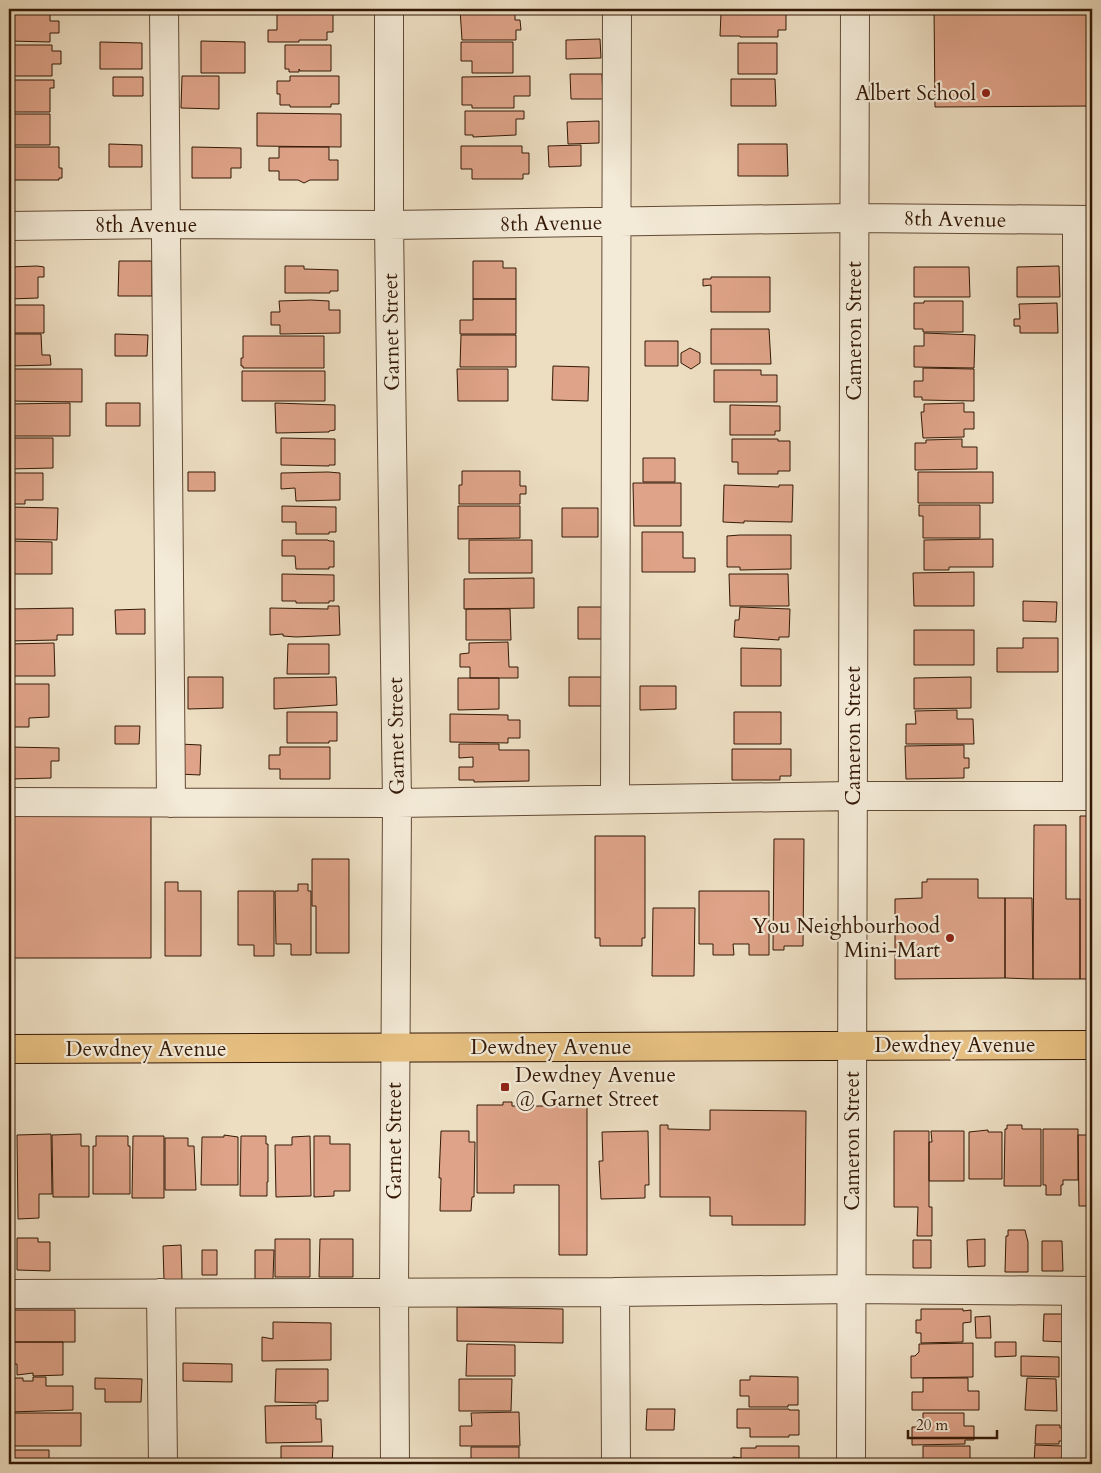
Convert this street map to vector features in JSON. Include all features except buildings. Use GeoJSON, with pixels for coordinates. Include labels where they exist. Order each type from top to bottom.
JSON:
{"type":"FeatureCollection","features":[{"type":"Feature","properties":{"kind":"main road","name":"Dewdney Avenue"},"geometry":{"type":"LineString","coordinates":[[9,1049],[1092,1045]]}},
{"type":"Feature","properties":{"kind":"street"},"geometry":{"type":"LineString","coordinates":[[164,9],[171,803]]}},
{"type":"Feature","properties":{"kind":"street","name":"Garnet Street"},"geometry":{"type":"LineString","coordinates":[[389,9],[389,225],[397,803],[394,1048],[395,1464]]}},
{"type":"Feature","properties":{"kind":"street"},"geometry":{"type":"LineString","coordinates":[[616,799],[617,9]]}},
{"type":"Feature","properties":{"kind":"street","name":"Cameron Street"},"geometry":{"type":"LineString","coordinates":[[851,1464],[855,9]]}},
{"type":"Feature","properties":{"kind":"street","name":"8th Avenue"},"geometry":{"type":"LineString","coordinates":[[9,226],[166,224],[389,225],[854,218],[1085,220]]}},
{"type":"Feature","properties":{"kind":"street"},"geometry":{"type":"LineString","coordinates":[[9,802],[397,803],[853,796],[1085,796],[1085,220]]}},
{"type":"Feature","properties":{"kind":"street"},"geometry":{"type":"LineString","coordinates":[[9,1294],[615,1292],[852,1289],[1084,1291],[1076,1464]]}},
{"type":"Feature","properties":{"kind":"street"},"geometry":{"type":"LineString","coordinates":[[615,1292],[616,1464]]}},
{"type":"Feature","properties":{"kind":"street"},"geometry":{"type":"LineString","coordinates":[[161,1293],[163,1464]]}},
{"type":"Feature","properties":{"kind":"place","name":"Albert School"},"geometry":{"type":"Point","coordinates":[986,93]}},
{"type":"Feature","properties":{"kind":"place","name":"You Neighbourhood Mini-Mart"},"geometry":{"type":"Point","coordinates":[950,938]}},
{"type":"Feature","properties":{"kind":"place","name":"Dewdney Avenue @ Garnet Street"},"geometry":{"type":"Point","coordinates":[505,1087]}}]}
